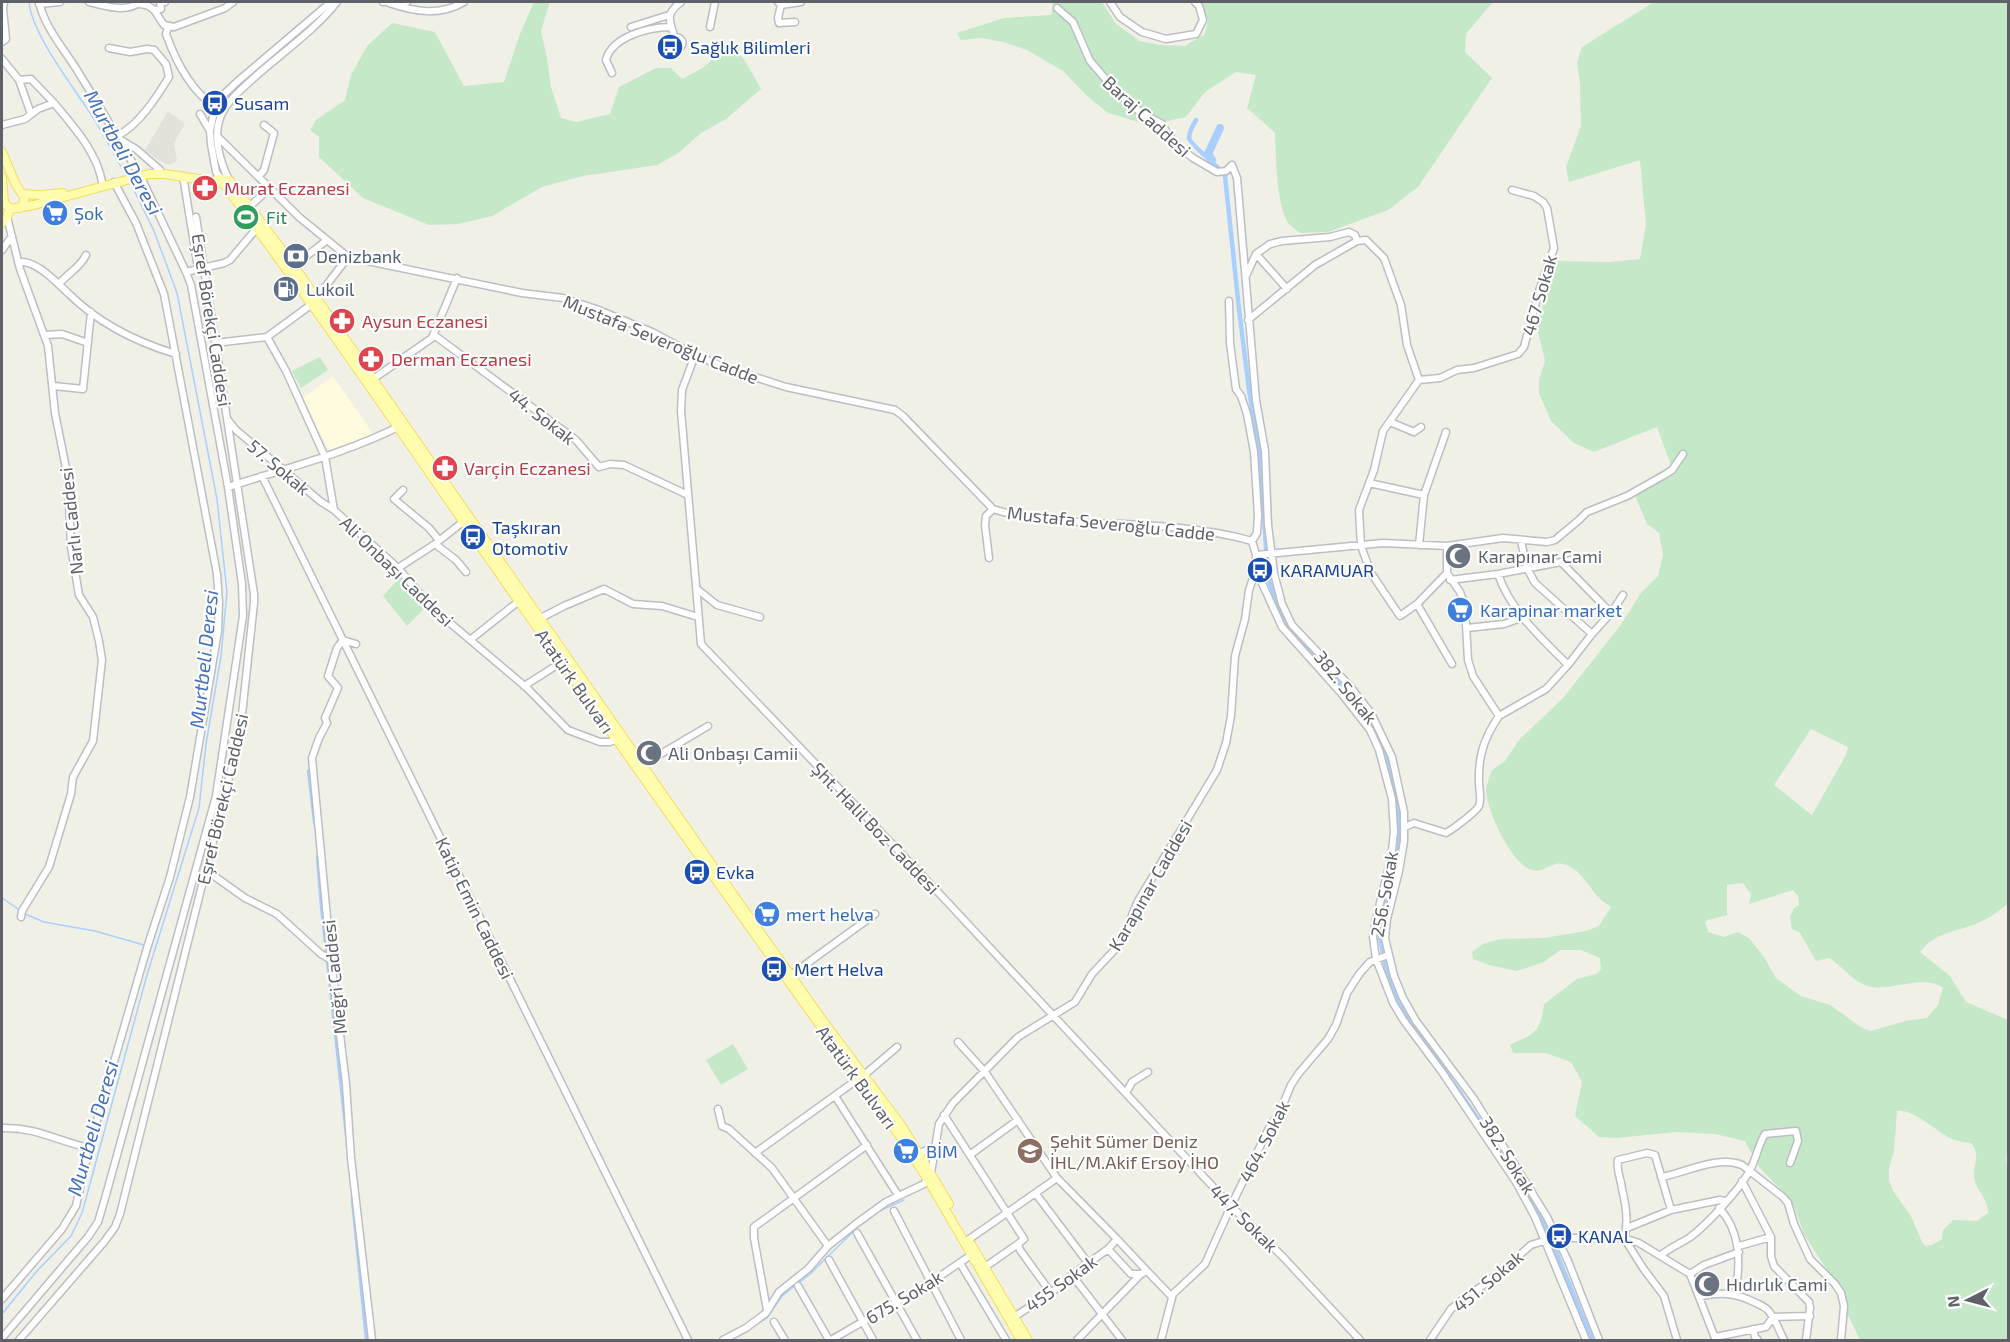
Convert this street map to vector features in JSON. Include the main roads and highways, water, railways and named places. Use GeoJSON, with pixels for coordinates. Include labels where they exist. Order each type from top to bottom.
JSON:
{"type":"FeatureCollection","features":[{"type":"Feature","properties":{"kind":"main road"},"geometry":{"type":"LineString","coordinates":[[2,152],[22,193],[24,200],[20,208]]}},
{"type":"Feature","properties":{"kind":"main road"},"geometry":{"type":"LineString","coordinates":[[2,178],[6,216],[20,208],[137,174],[160,170],[223,179]]}},
{"type":"Feature","properties":{"kind":"main road"},"geometry":{"type":"LineString","coordinates":[[137,174],[223,179]]}},
{"type":"Feature","properties":{"kind":"main road","name":"Atatürk Bulvarı"},"geometry":{"type":"LineString","coordinates":[[223,179],[249,207],[294,266],[314,301],[540,619],[619,738],[642,765],[861,1077]]}},
{"type":"Feature","properties":{"kind":"main road","name":"Atatürk Bulvarı"},"geometry":{"type":"LineString","coordinates":[[223,179],[257,228],[373,379],[464,521],[562,662],[619,738],[861,1077],[903,1128],[916,1155],[974,1253]]}},
{"type":"Feature","properties":{"kind":"main road"},"geometry":{"type":"LineString","coordinates":[[5,195],[12,189],[22,193],[58,194],[112,181]]}},
{"type":"Feature","properties":{"kind":"main road"},"geometry":{"type":"LineString","coordinates":[[974,1253],[985,1266],[1028,1341]]}},
{"type":"Feature","properties":{"kind":"main road"},"geometry":{"type":"LineString","coordinates":[[974,1253],[1021,1341]]}},
{"type":"Feature","properties":{"kind":"waterway","name":"Murtbeli Deresi"},"geometry":{"type":"LineString","coordinates":[[29,2],[32,15],[46,46],[94,119],[126,175]]}},
{"type":"Feature","properties":{"kind":"waterway"},"geometry":{"type":"LineString","coordinates":[[215,99],[227,86],[325,2]]}},
{"type":"Feature","properties":{"kind":"waterway"},"geometry":{"type":"LineString","coordinates":[[1196,120],[1189,138],[1225,176],[1249,390],[1260,455],[1268,578],[1285,624],[1359,704],[1379,735]]}},
{"type":"Feature","properties":{"kind":"waterway"},"geometry":{"type":"LineString","coordinates":[[1212,160],[1208,154],[1220,128]]}},
{"type":"Feature","properties":{"kind":"waterway","name":"Murtbeli Deresi"},"geometry":{"type":"LineString","coordinates":[[2,1314],[36,1272],[71,1236],[82,1213],[147,975],[199,808],[206,744],[221,656],[227,592],[217,499],[177,293],[154,231],[130,182]]}},
{"type":"Feature","properties":{"kind":"waterway"},"geometry":{"type":"LineString","coordinates":[[188,184],[193,221]]}},
{"type":"Feature","properties":{"kind":"waterway"},"geometry":{"type":"LineString","coordinates":[[1382,742],[1393,782],[1399,822],[1398,850],[1380,932],[1390,981],[1405,1012],[1505,1159],[1543,1220],[1592,1340]]}},
{"type":"Feature","properties":{"kind":"waterway"},"geometry":{"type":"LineString","coordinates":[[309,771],[315,822]]}},
{"type":"Feature","properties":{"kind":"waterway"},"geometry":{"type":"LineString","coordinates":[[318,857],[347,1135]]}},
{"type":"Feature","properties":{"kind":"waterway"},"geometry":{"type":"LineString","coordinates":[[2,898],[21,911]]}},
{"type":"Feature","properties":{"kind":"waterway"},"geometry":{"type":"LineString","coordinates":[[25,914],[44,922],[95,931],[144,945]]}},
{"type":"Feature","properties":{"kind":"waterway"},"geometry":{"type":"LineString","coordinates":[[353,1200],[367,1340]]}},
{"type":"Feature","properties":{"kind":"waterway"},"geometry":{"type":"LineString","coordinates":[[730,1340],[767,1318],[782,1296],[809,1275],[857,1228],[879,1211],[904,1200]]}},
{"type":"Feature","properties":{"kind":"place","name":"Sağlık Bilimleri"},"geometry":{"type":"Point","coordinates":[670,47]}},
{"type":"Feature","properties":{"kind":"place","name":"Susam"},"geometry":{"type":"Point","coordinates":[215,103]}},
{"type":"Feature","properties":{"kind":"place","name":"Murat Eczanesi"},"geometry":{"type":"Point","coordinates":[205,188]}},
{"type":"Feature","properties":{"kind":"place","name":"Şok"},"geometry":{"type":"Point","coordinates":[55,213]}},
{"type":"Feature","properties":{"kind":"place","name":"Fit"},"geometry":{"type":"Point","coordinates":[246,217]}},
{"type":"Feature","properties":{"kind":"place","name":"Denizbank"},"geometry":{"type":"Point","coordinates":[296,256]}},
{"type":"Feature","properties":{"kind":"place","name":"Lukoil"},"geometry":{"type":"Point","coordinates":[286,289]}},
{"type":"Feature","properties":{"kind":"place","name":"Aysun Eczanesi"},"geometry":{"type":"Point","coordinates":[342,321]}},
{"type":"Feature","properties":{"kind":"place","name":"Derman Eczanesi"},"geometry":{"type":"Point","coordinates":[371,359]}},
{"type":"Feature","properties":{"kind":"place","name":"Varçin Eczanesi"},"geometry":{"type":"Point","coordinates":[445,468]}},
{"type":"Feature","properties":{"kind":"place","name":"Taşkıran Otomotiv"},"geometry":{"type":"Point","coordinates":[473,537]}},
{"type":"Feature","properties":{"kind":"place","name":"Karapınar Cami"},"geometry":{"type":"Point","coordinates":[1458,556]}},
{"type":"Feature","properties":{"kind":"place","name":"KARAMUAR"},"geometry":{"type":"Point","coordinates":[1260,570]}},
{"type":"Feature","properties":{"kind":"place","name":"Karapinar market"},"geometry":{"type":"Point","coordinates":[1460,610]}},
{"type":"Feature","properties":{"kind":"place","name":"Ali Onbaşı Camii"},"geometry":{"type":"Point","coordinates":[649,753]}},
{"type":"Feature","properties":{"kind":"place","name":"Evka"},"geometry":{"type":"Point","coordinates":[697,872]}},
{"type":"Feature","properties":{"kind":"place","name":"mert helva"},"geometry":{"type":"Point","coordinates":[767,914]}},
{"type":"Feature","properties":{"kind":"place","name":"Mert Helva"},"geometry":{"type":"Point","coordinates":[774,969]}},
{"type":"Feature","properties":{"kind":"place","name":"BİM"},"geometry":{"type":"Point","coordinates":[906,1151]}},
{"type":"Feature","properties":{"kind":"place","name":"Şehit Sümer Deniz İHL/M.Akif Ersoy İHO"},"geometry":{"type":"Point","coordinates":[1030,1151]}},
{"type":"Feature","properties":{"kind":"place","name":"KANAL"},"geometry":{"type":"Point","coordinates":[1559,1236]}},
{"type":"Feature","properties":{"kind":"place","name":"Hıdırlık Cami"},"geometry":{"type":"Point","coordinates":[1707,1284]}}]}
